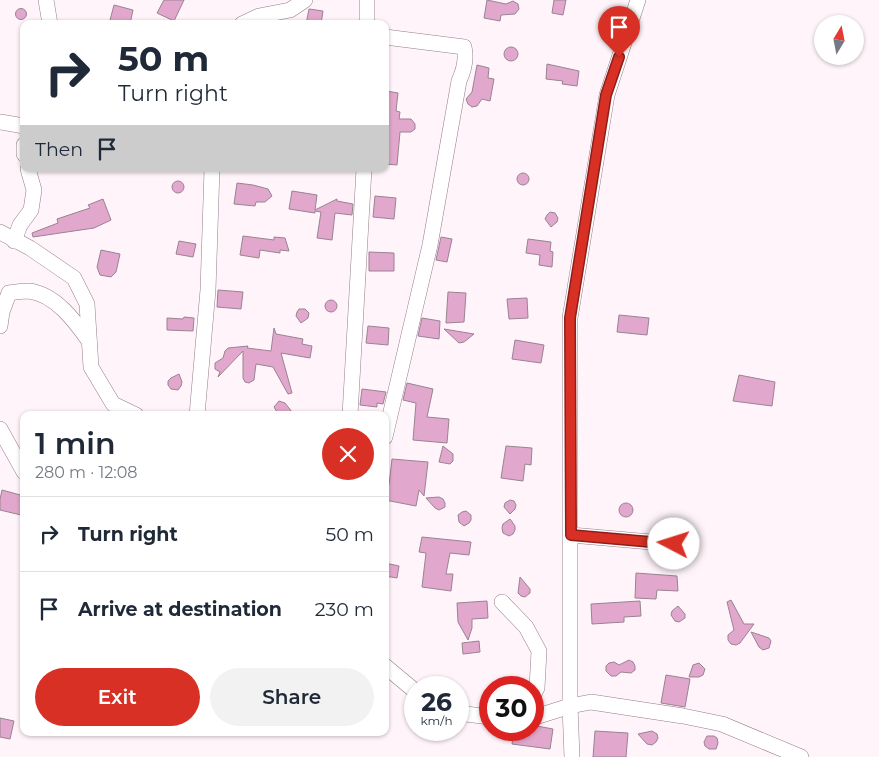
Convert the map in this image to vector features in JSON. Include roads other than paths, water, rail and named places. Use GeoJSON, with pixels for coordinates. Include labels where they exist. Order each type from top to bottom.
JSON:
{"type":"FeatureCollection","features":[{"type":"Feature","properties":{"kind":"street"},"geometry":{"type":"LineString","coordinates":[[46,0],[49,20]]}},
{"type":"Feature","properties":{"kind":"street"},"geometry":{"type":"LineString","coordinates":[[250,20],[259,16],[290,10],[305,0]]}},
{"type":"Feature","properties":{"kind":"street"},"geometry":{"type":"LineString","coordinates":[[367,0],[367,20]]}},
{"type":"Feature","properties":{"kind":"street"},"geometry":{"type":"LineString","coordinates":[[572,757],[570,706],[570,318],[606,95],[638,0]]}},
{"type":"Feature","properties":{"kind":"street"},"geometry":{"type":"LineString","coordinates":[[389,38],[464,48],[466,54],[464,69],[459,81],[430,246],[389,420]]}},
{"type":"Feature","properties":{"kind":"street"},"geometry":{"type":"LineString","coordinates":[[0,122],[20,127]]}},
{"type":"Feature","properties":{"kind":"street"},"geometry":{"type":"LineString","coordinates":[[0,132],[20,129]]}},
{"type":"Feature","properties":{"kind":"street"},"geometry":{"type":"LineString","coordinates":[[14,241],[20,225],[30,210],[34,190],[29,172]]}},
{"type":"Feature","properties":{"kind":"street"},"geometry":{"type":"LineString","coordinates":[[197,411],[208,290],[212,172]]}},
{"type":"Feature","properties":{"kind":"street"},"geometry":{"type":"LineString","coordinates":[[350,411],[364,172]]}},
{"type":"Feature","properties":{"kind":"street"},"geometry":{"type":"LineString","coordinates":[[0,232],[30,248],[74,278],[86,304],[91,367],[113,404],[128,411]]}},
{"type":"Feature","properties":{"kind":"street"},"geometry":{"type":"LineString","coordinates":[[0,326],[2,312],[9,293],[28,291],[41,294],[53,301],[89,341],[91,367]]}},
{"type":"Feature","properties":{"kind":"street"},"geometry":{"type":"LineString","coordinates":[[0,429],[20,465]]}},
{"type":"Feature","properties":{"kind":"street"},"geometry":{"type":"LineString","coordinates":[[571,535],[674,544]]}},
{"type":"Feature","properties":{"kind":"street"},"geometry":{"type":"LineString","coordinates":[[502,602],[526,627],[539,651],[538,676]]}},
{"type":"Feature","properties":{"kind":"street"},"geometry":{"type":"LineString","coordinates":[[389,669],[404,682]]}},
{"type":"Feature","properties":{"kind":"street"},"geometry":{"type":"LineString","coordinates":[[544,714],[591,702],[693,718],[722,724],[801,757]]}}]}
